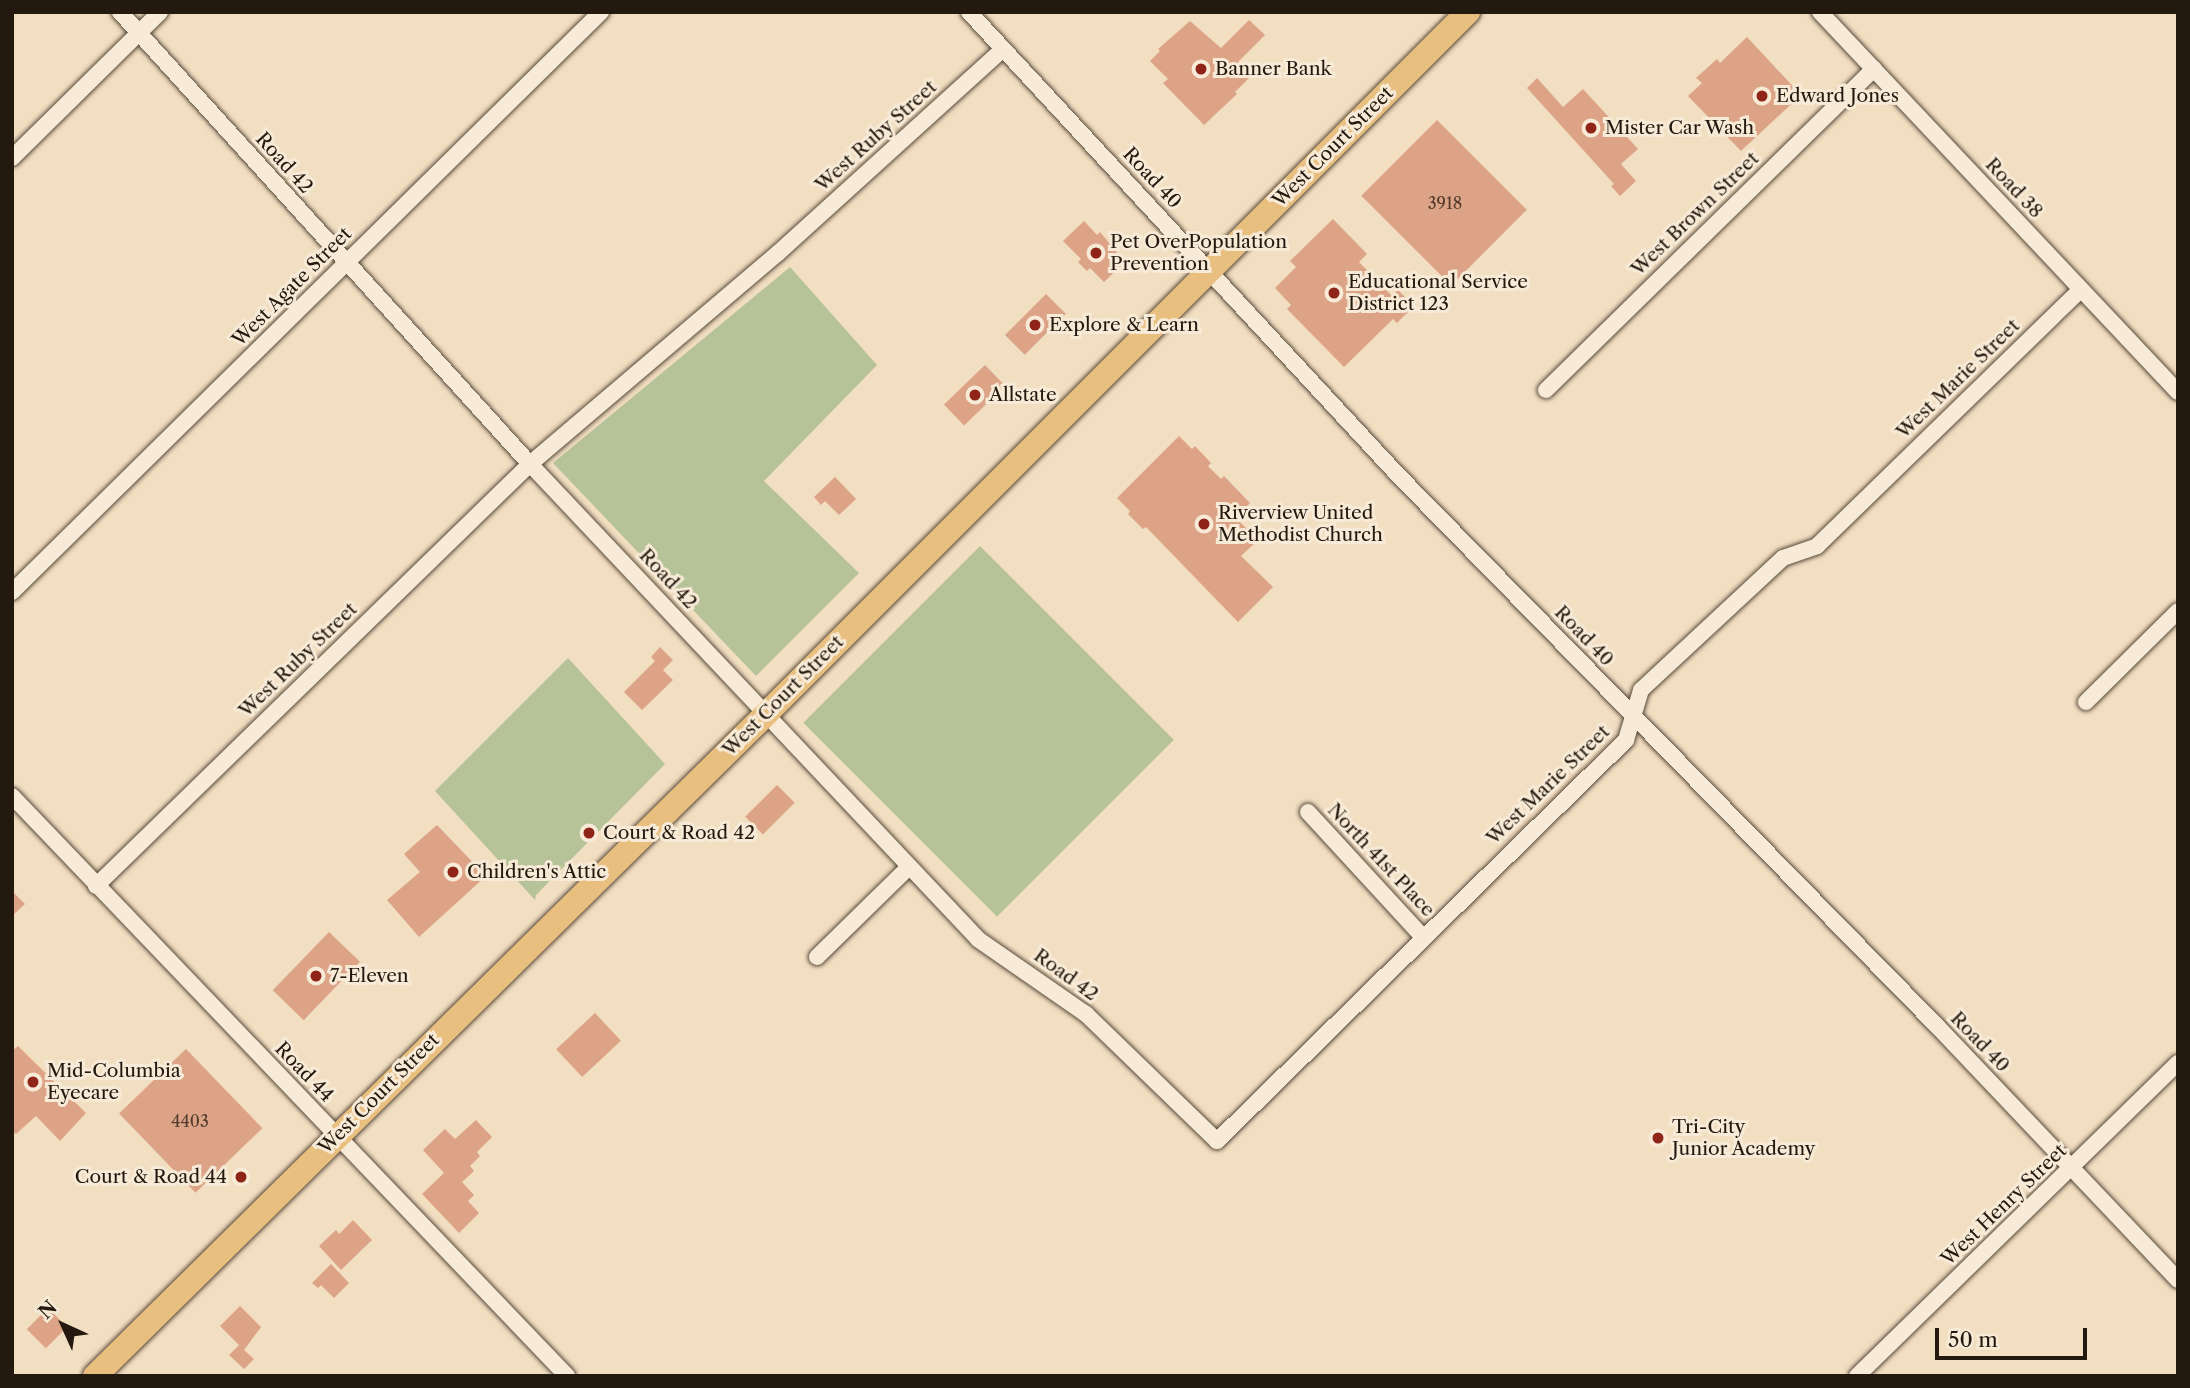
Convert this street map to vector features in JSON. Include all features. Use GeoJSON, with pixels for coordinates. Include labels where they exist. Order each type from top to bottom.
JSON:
{"type":"FeatureCollection","features":[{"type":"Feature","properties":{"kind":"main road","name":"West Court Street"},"geometry":{"type":"LineString","coordinates":[[95,1376],[766,714],[1468,12]]}},
{"type":"Feature","properties":{"kind":"street","name":"Road 42"},"geometry":{"type":"LineString","coordinates":[[120,12],[530,464],[979,940],[1086,1014],[1217,1141]]}},
{"type":"Feature","properties":{"kind":"street"},"geometry":{"type":"LineString","coordinates":[[12,158],[160,12]]}},
{"type":"Feature","properties":{"kind":"street","name":"West Agate Street"},"geometry":{"type":"LineString","coordinates":[[12,592],[601,12]]}},
{"type":"Feature","properties":{"kind":"street","name":"Road 40"},"geometry":{"type":"LineString","coordinates":[[969,12],[1396,473],[2178,1280]]}},
{"type":"Feature","properties":{"kind":"street","name":"Road 38"},"geometry":{"type":"LineString","coordinates":[[1820,12],[2178,392]]}},
{"type":"Feature","properties":{"kind":"street","name":"West Ruby Street"},"geometry":{"type":"LineString","coordinates":[[96,886],[530,464],[777,254],[1003,49]]}},
{"type":"Feature","properties":{"kind":"street","name":"West Brown Street"},"geometry":{"type":"LineString","coordinates":[[1546,390],[1874,69]]}},
{"type":"Feature","properties":{"kind":"street","name":"West Marie Street"},"geometry":{"type":"LineString","coordinates":[[1217,1141],[1422,936],[1626,740],[1641,690],[1783,558],[1817,546],[2080,290]]}},
{"type":"Feature","properties":{"kind":"street"},"geometry":{"type":"LineString","coordinates":[[2086,702],[2178,611]]}},
{"type":"Feature","properties":{"kind":"street","name":"Road 44"},"geometry":{"type":"LineString","coordinates":[[12,796],[566,1376]]}},
{"type":"Feature","properties":{"kind":"street","name":"North 41st Place"},"geometry":{"type":"LineString","coordinates":[[1308,812],[1422,936]]}},
{"type":"Feature","properties":{"kind":"street"},"geometry":{"type":"LineString","coordinates":[[817,957],[909,867]]}},
{"type":"Feature","properties":{"kind":"street","name":"West Henry Street"},"geometry":{"type":"LineString","coordinates":[[1857,1376],[2178,1063]]}},
{"type":"Feature","properties":{"kind":"green space"},"geometry":{"type":"Polygon","coordinates":[[[790,267],[877,365],[764,481],[859,573],[756,676],[553,463],[790,267]]]}},
{"type":"Feature","properties":{"kind":"green space"},"geometry":{"type":"Polygon","coordinates":[[[980,546],[1174,740],[997,917],[803,723],[980,546]]]}},
{"type":"Feature","properties":{"kind":"green space"},"geometry":{"type":"Polygon","coordinates":[[[568,658],[665,764],[536,895],[535,900],[435,791],[568,658]]]}},
{"type":"Feature","properties":{"kind":"building","name":"Banner Bank"},"geometry":{"type":"Polygon","coordinates":[[[1249,20],[1265,35],[1238,62],[1251,76],[1235,92],[1237,94],[1204,125],[1163,83],[1168,79],[1150,61],[1160,51],[1158,49],[1190,21],[1221,48],[1249,20]]]}},
{"type":"Feature","properties":{"kind":"building"},"geometry":{"type":"Polygon","coordinates":[[[1747,37],[1801,95],[1741,151],[1688,96],[1702,83],[1696,78],[1717,59],[1720,63],[1747,37]]]}},
{"type":"Feature","properties":{"kind":"building","name":"Mister Car Wash"},"geometry":{"type":"Polygon","coordinates":[[[1537,78],[1563,107],[1583,89],[1638,149],[1621,164],[1636,181],[1620,196],[1611,186],[1614,184],[1527,88],[1537,78]]]}},
{"type":"Feature","properties":{"kind":"building"},"geometry":{"type":"Polygon","coordinates":[[[1437,120],[1527,210],[1451,285],[1361,196],[1437,120]]]}},
{"type":"Feature","properties":{"kind":"building","name":"Educational Service District 123"},"geometry":{"type":"Polygon","coordinates":[[[1333,219],[1367,254],[1359,262],[1392,296],[1398,290],[1414,306],[1397,323],[1393,319],[1344,367],[1287,309],[1291,305],[1275,288],[1296,267],[1290,261],[1333,219]]]}},
{"type":"Feature","properties":{"kind":"building","name":"Pet OverPopulation Prevention"},"geometry":{"type":"Polygon","coordinates":[[[1084,221],[1097,235],[1100,232],[1125,262],[1104,282],[1090,268],[1087,271],[1078,262],[1081,259],[1063,241],[1084,221]]]}},
{"type":"Feature","properties":{"kind":"building","name":"Explore & Learn"},"geometry":{"type":"Polygon","coordinates":[[[1046,294],[1066,314],[1025,355],[1005,335],[1046,294]]]}},
{"type":"Feature","properties":{"kind":"building","name":"Allstate"},"geometry":{"type":"Polygon","coordinates":[[[985,365],[1005,386],[964,425],[944,405],[985,365]]]}},
{"type":"Feature","properties":{"kind":"building"},"geometry":{"type":"Polygon","coordinates":[[[1179,436],[1192,449],[1195,446],[1211,463],[1208,466],[1221,479],[1224,476],[1250,503],[1246,507],[1249,511],[1239,521],[1258,540],[1241,556],[1273,587],[1238,622],[1146,527],[1143,529],[1128,514],[1130,511],[1117,498],[1179,436]]]}},
{"type":"Feature","properties":{"kind":"building"},"geometry":{"type":"Polygon","coordinates":[[[835,477],[856,499],[839,515],[825,501],[821,505],[814,497],[835,477]]]}},
{"type":"Feature","properties":{"kind":"building"},"geometry":{"type":"Polygon","coordinates":[[[660,647],[673,660],[663,670],[673,680],[642,710],[624,692],[655,661],[651,657],[660,647]]]}},
{"type":"Feature","properties":{"kind":"building"},"geometry":{"type":"Polygon","coordinates":[[[777,785],[795,803],[763,834],[745,817],[777,785]]]}},
{"type":"Feature","properties":{"kind":"building"},"geometry":{"type":"Polygon","coordinates":[[[437,825],[486,876],[419,937],[387,900],[420,872],[404,854],[437,825]]]}},
{"type":"Feature","properties":{"kind":"building"},"geometry":{"type":"Polygon","coordinates":[[[12,891],[25,904],[12,916],[12,891]]]}},
{"type":"Feature","properties":{"kind":"building","name":"7-Eleven"},"geometry":{"type":"Polygon","coordinates":[[[329,932],[360,962],[304,1020],[273,990],[329,932]]]}},
{"type":"Feature","properties":{"kind":"building"},"geometry":{"type":"Polygon","coordinates":[[[595,1013],[621,1041],[582,1077],[556,1049],[595,1013]]]}},
{"type":"Feature","properties":{"kind":"building","name":"Mid-Columbia Eyecare"},"geometry":{"type":"Polygon","coordinates":[[[18,1046],[86,1113],[60,1141],[36,1116],[16,1134],[12,1131],[12,1051],[18,1046]]]}},
{"type":"Feature","properties":{"kind":"building"},"geometry":{"type":"Polygon","coordinates":[[[186,1049],[262,1128],[196,1193],[119,1114],[186,1049]]]}},
{"type":"Feature","properties":{"kind":"building"},"geometry":{"type":"Polygon","coordinates":[[[476,1120],[492,1137],[477,1152],[480,1156],[470,1166],[474,1171],[462,1182],[474,1195],[468,1201],[479,1213],[459,1233],[422,1194],[444,1173],[423,1150],[445,1129],[455,1139],[476,1120]]]}},
{"type":"Feature","properties":{"kind":"building"},"geometry":{"type":"Polygon","coordinates":[[[353,1220],[372,1240],[341,1270],[319,1246],[336,1230],[339,1234],[353,1220]]]}},
{"type":"Feature","properties":{"kind":"building"},"geometry":{"type":"Polygon","coordinates":[[[331,1264],[349,1283],[334,1298],[321,1285],[318,1288],[312,1283],[331,1264]]]}},
{"type":"Feature","properties":{"kind":"building"},"geometry":{"type":"Polygon","coordinates":[[[240,1306],[261,1327],[244,1350],[254,1359],[244,1369],[229,1355],[239,1345],[220,1326],[240,1306]]]}},
{"type":"Feature","properties":{"kind":"building"},"geometry":{"type":"Polygon","coordinates":[[[48,1308],[67,1327],[46,1348],[27,1329],[48,1308]]]}},
{"type":"Feature","properties":{"kind":"place","name":"Banner Bank"},"geometry":{"type":"Point","coordinates":[1201,69]}},
{"type":"Feature","properties":{"kind":"place","name":"Edward Jones"},"geometry":{"type":"Point","coordinates":[1762,96]}},
{"type":"Feature","properties":{"kind":"place","name":"Mister Car Wash"},"geometry":{"type":"Point","coordinates":[1591,128]}},
{"type":"Feature","properties":{"kind":"place","name":"Pet OverPopulation Prevention"},"geometry":{"type":"Point","coordinates":[1096,253]}},
{"type":"Feature","properties":{"kind":"place","name":"Educational Service District 123"},"geometry":{"type":"Point","coordinates":[1334,293]}},
{"type":"Feature","properties":{"kind":"place","name":"Explore & Learn"},"geometry":{"type":"Point","coordinates":[1035,325]}},
{"type":"Feature","properties":{"kind":"place","name":"Allstate"},"geometry":{"type":"Point","coordinates":[975,395]}},
{"type":"Feature","properties":{"kind":"place","name":"Riverview United Methodist Church"},"geometry":{"type":"Point","coordinates":[1204,524]}},
{"type":"Feature","properties":{"kind":"place","name":"Court & Road 42"},"geometry":{"type":"Point","coordinates":[589,833]}},
{"type":"Feature","properties":{"kind":"place","name":"Children's Attic"},"geometry":{"type":"Point","coordinates":[453,872]}},
{"type":"Feature","properties":{"kind":"place","name":"7-Eleven"},"geometry":{"type":"Point","coordinates":[316,976]}},
{"type":"Feature","properties":{"kind":"place","name":"Mid-Columbia Eyecare"},"geometry":{"type":"Point","coordinates":[33,1082]}},
{"type":"Feature","properties":{"kind":"place","name":"Tri-City Junior Academy"},"geometry":{"type":"Point","coordinates":[1658,1138]}},
{"type":"Feature","properties":{"kind":"place","name":"Court & Road 44"},"geometry":{"type":"Point","coordinates":[241,1177]}}]}
